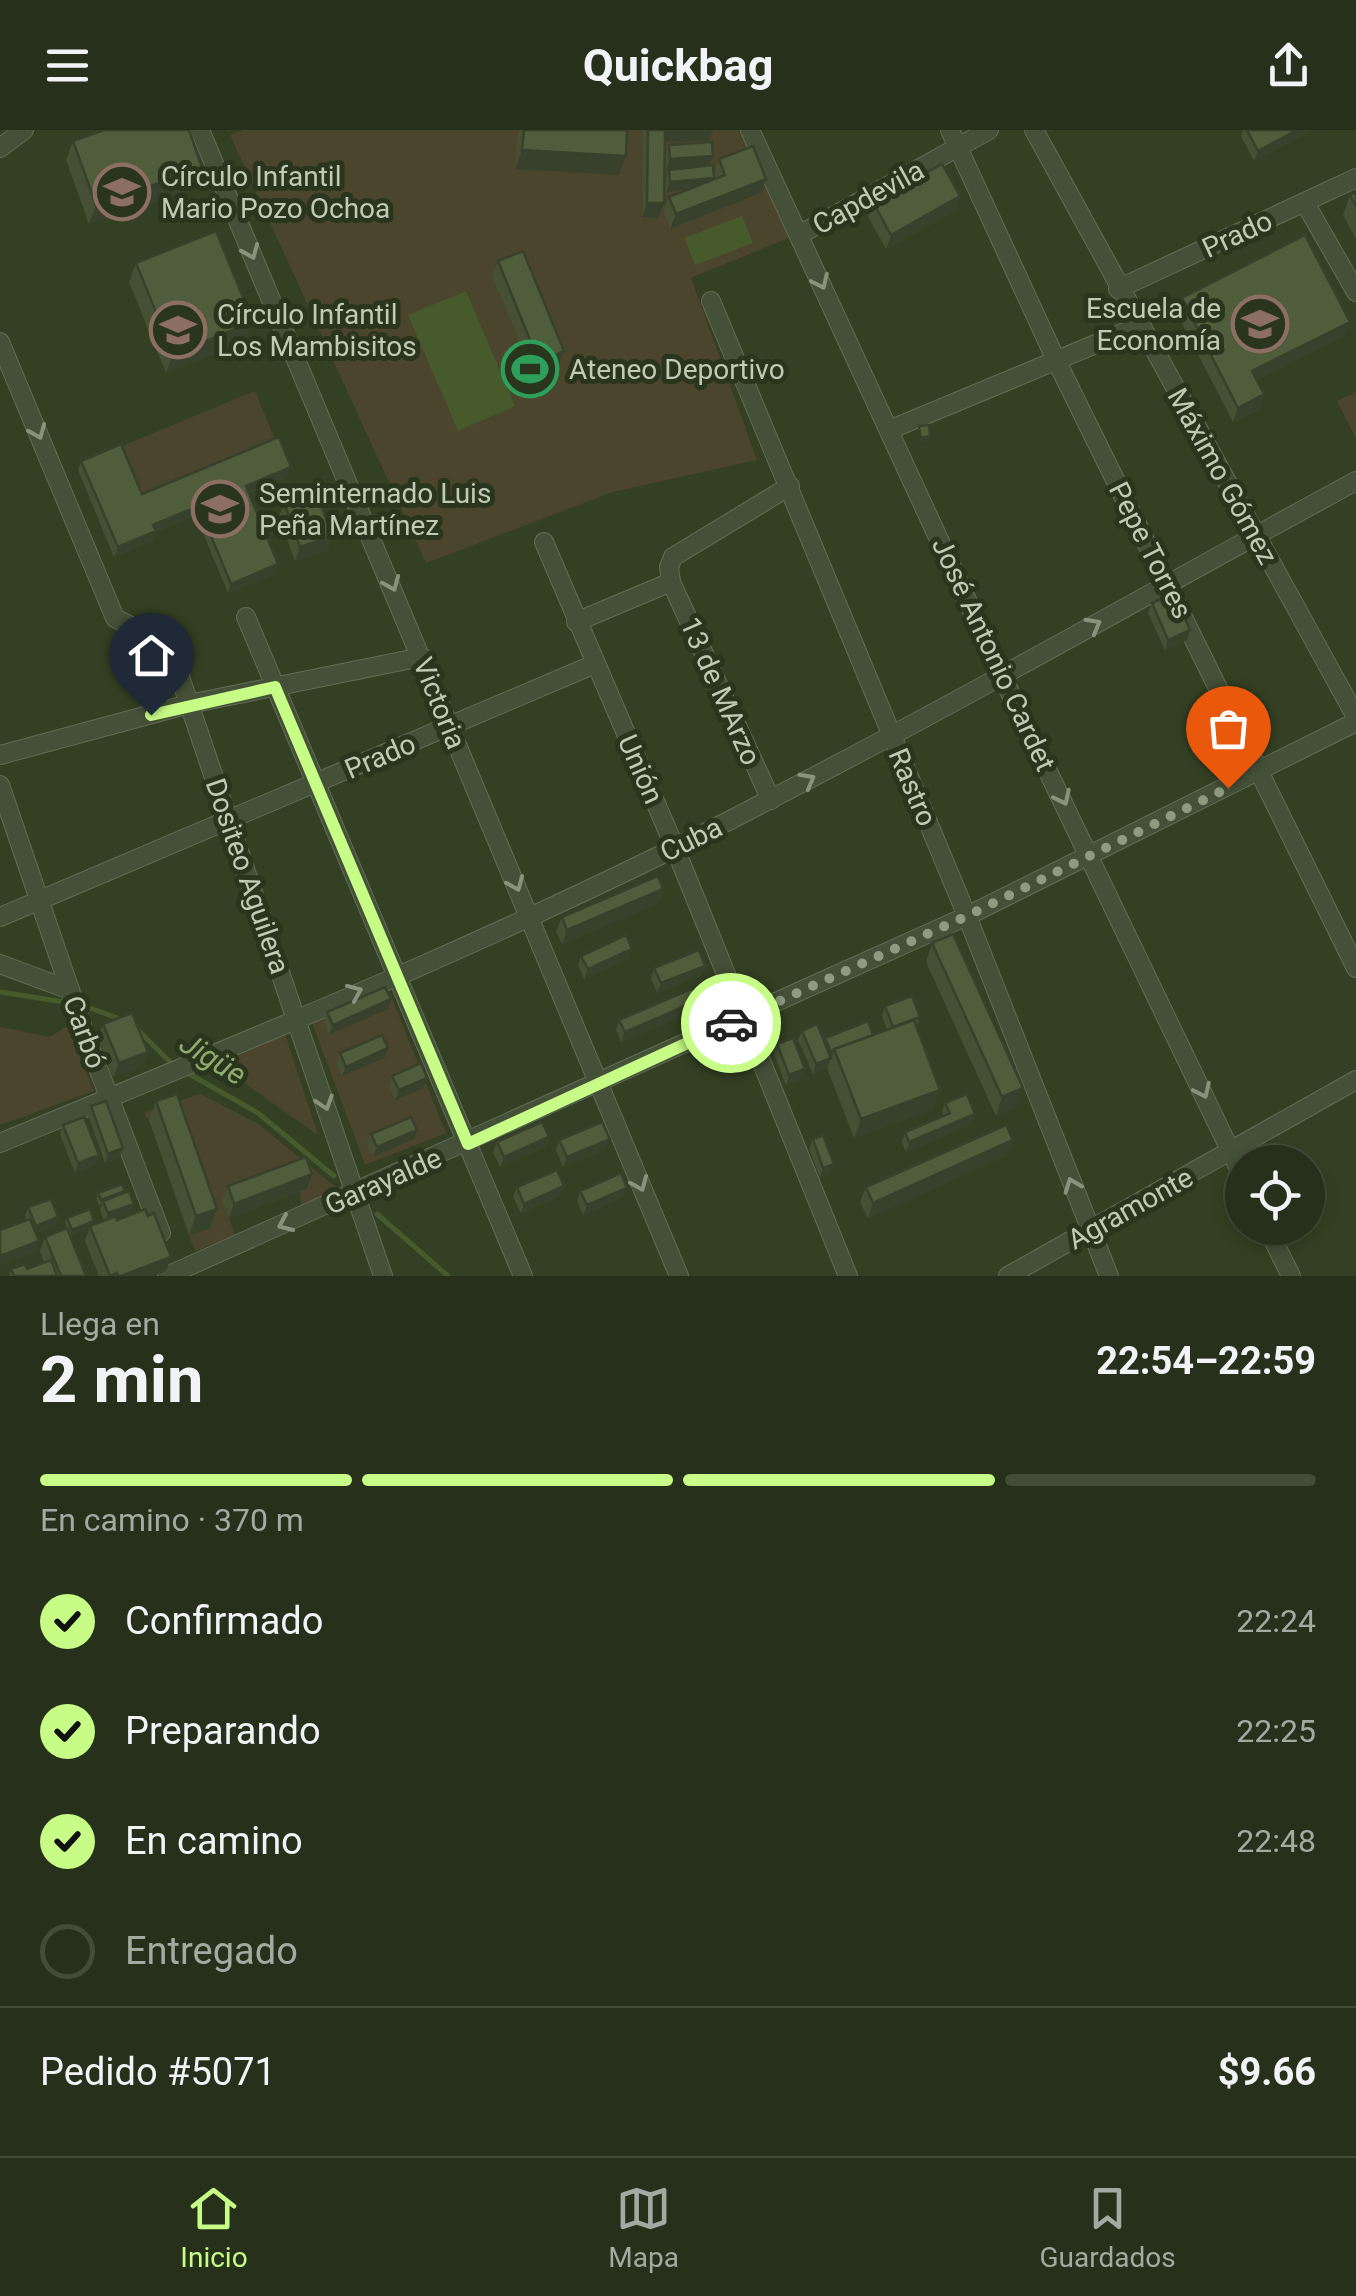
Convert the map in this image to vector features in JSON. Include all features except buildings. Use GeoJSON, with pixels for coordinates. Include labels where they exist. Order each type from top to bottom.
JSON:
{"type":"FeatureCollection","features":[{"type":"Feature","properties":{"kind":"street"},"geometry":{"type":"LineString","coordinates":[[0,148],[24,130]]}},
{"type":"Feature","properties":{"kind":"street","name":"Victoria"},"geometry":{"type":"LineString","coordinates":[[200,130],[680,1276]]}},
{"type":"Feature","properties":{"kind":"street","name":"José Antonio Cardet"},"geometry":{"type":"LineString","coordinates":[[750,130],[1002,676],[1228,1145]]}},
{"type":"Feature","properties":{"kind":"street","name":"Capdevila"},"geometry":{"type":"LineString","coordinates":[[800,235],[954,138],[989,130]]}},
{"type":"Feature","properties":{"kind":"street","name":"Máximo Gómez"},"geometry":{"type":"LineString","coordinates":[[1034,130],[1356,720]]}},
{"type":"Feature","properties":{"kind":"street","name":"Pepe Torres"},"geometry":{"type":"LineString","coordinates":[[954,138],[1056,360],[1356,968]]}},
{"type":"Feature","properties":{"kind":"street","name":"Prado"},"geometry":{"type":"LineString","coordinates":[[1118,289],[1356,178]]}},
{"type":"Feature","properties":{"kind":"street"},"geometry":{"type":"LineString","coordinates":[[1304,202],[1356,292]]}},
{"type":"Feature","properties":{"kind":"street","name":"Rastro"},"geometry":{"type":"LineString","coordinates":[[711,301],[967,916],[1108,1276]]}},
{"type":"Feature","properties":{"kind":"street"},"geometry":{"type":"LineString","coordinates":[[888,430],[1139,326]]}},
{"type":"Feature","properties":{"kind":"street","name":"Dositeo Aguilera"},"geometry":{"type":"LineString","coordinates":[[0,342],[116,618],[164,643],[229,820],[383,1276]]}},
{"type":"Feature","properties":{"kind":"street","name":"Cuba"},"geometry":{"type":"LineString","coordinates":[[0,1143],[398,974],[675,848],[1002,676],[1356,481]]}},
{"type":"Feature","properties":{"kind":"street"},"geometry":{"type":"LineString","coordinates":[[576,622],[671,582],[668,567],[673,557],[790,486]]}},
{"type":"Feature","properties":{"kind":"street","name":"Unión"},"geometry":{"type":"LineString","coordinates":[[544,542],[675,848],[848,1276]]}},
{"type":"Feature","properties":{"kind":"street","name":"13 de MArzo"},"geometry":{"type":"LineString","coordinates":[[671,582],[771,800]]}},
{"type":"Feature","properties":{"kind":"street"},"geometry":{"type":"LineString","coordinates":[[246,617],[523,1276]]}},
{"type":"Feature","properties":{"kind":"street"},"geometry":{"type":"LineString","coordinates":[[0,755],[188,704],[422,657]]}},
{"type":"Feature","properties":{"kind":"street","name":"Prado"},"geometry":{"type":"LineString","coordinates":[[0,917],[595,664]]}},
{"type":"Feature","properties":{"kind":"street","name":"Garayalde"},"geometry":{"type":"LineString","coordinates":[[173,1275],[967,916],[1262,771],[1356,720]]}},
{"type":"Feature","properties":{"kind":"street","name":"Carbó"},"geometry":{"type":"LineString","coordinates":[[0,785],[173,1275]]}},
{"type":"Feature","properties":{"kind":"street"},"geometry":{"type":"LineString","coordinates":[[0,964],[70,990]]}},
{"type":"Feature","properties":{"kind":"street","name":"Agramonte"},"geometry":{"type":"LineString","coordinates":[[1243,1145],[1356,1080]]}},
{"type":"Feature","properties":{"kind":"street","name":"Agramonte"},"geometry":{"type":"LineString","coordinates":[[1008,1276],[1225,1155]]}},
{"type":"Feature","properties":{"kind":"street"},"geometry":{"type":"LineString","coordinates":[[1276,1245],[1291,1276]]}},
{"type":"Feature","properties":{"kind":"shaded area","name":"Ateneo Deportivo"},"geometry":{"type":"Polygon","coordinates":[[[244,130],[748,130],[793,236],[691,278],[757,460],[613,492],[426,563],[230,135],[244,130]]]}},
{"type":"Feature","properties":{"kind":"shaded area"},"geometry":{"type":"Polygon","coordinates":[[[742,216],[753,243],[695,265],[684,238],[742,216]]]}},
{"type":"Feature","properties":{"kind":"shaded area"},"geometry":{"type":"Polygon","coordinates":[[[466,291],[515,406],[458,431],[408,315],[466,291]]]}},
{"type":"Feature","properties":{"kind":"shaded area"},"geometry":{"type":"Polygon","coordinates":[[[255,391],[275,440],[140,496],[120,447],[255,391]]]}},
{"type":"Feature","properties":{"kind":"shaded area"},"geometry":{"type":"Polygon","coordinates":[[[1356,392],[1356,439],[1337,401],[1356,392]]]}},
{"type":"Feature","properties":{"kind":"shaded area"},"geometry":{"type":"Polygon","coordinates":[[[386,984],[446,1133],[365,1165],[310,1017],[386,984]]]}},
{"type":"Feature","properties":{"kind":"shaded area"},"geometry":{"type":"Polygon","coordinates":[[[67,1026],[94,1091],[0,1125],[0,1027],[50,1037],[67,1026]]]}},
{"type":"Feature","properties":{"kind":"shaded area"},"geometry":{"type":"Polygon","coordinates":[[[283,1028],[318,1135],[210,1059],[283,1028]]]}},
{"type":"Feature","properties":{"kind":"shaded area"},"geometry":{"type":"Polygon","coordinates":[[[200,1094],[257,1123],[344,1194],[301,1213],[300,1191],[307,1188],[223,1201],[235,1235],[195,1251],[189,1235],[209,1229],[169,1114],[149,1120],[144,1113],[200,1094]]]}},
{"type":"Feature","properties":{"kind":"waterway","name":"Jigüe"},"geometry":{"type":"LineString","coordinates":[[0,992],[71,1003]]}},
{"type":"Feature","properties":{"kind":"waterway","name":"Jigüe"},"geometry":{"type":"LineString","coordinates":[[82,1005],[123,1020]]}},
{"type":"Feature","properties":{"kind":"waterway","name":"Jigüe"},"geometry":{"type":"LineString","coordinates":[[133,1025],[174,1066]]}},
{"type":"Feature","properties":{"kind":"waterway","name":"Jigüe"},"geometry":{"type":"LineString","coordinates":[[184,1071],[258,1113],[334,1176]]}},
{"type":"Feature","properties":{"kind":"waterway","name":"Jigüe"},"geometry":{"type":"LineString","coordinates":[[377,1214],[448,1276]]}},
{"type":"Feature","properties":{"kind":"way so far"},"geometry":{"type":"LineString","coordinates":[[731,1023],[967,916],[1228,788]]}},
{"type":"Feature","properties":{"kind":"place","name":"Círculo Infantil Mario Pozo Ochoa"},"geometry":{"type":"Point","coordinates":[122,192]}},
{"type":"Feature","properties":{"kind":"place","name":"Escuela de Economía"},"geometry":{"type":"Point","coordinates":[1260,324]}},
{"type":"Feature","properties":{"kind":"place","name":"Círculo Infantil Los Mambisitos"},"geometry":{"type":"Point","coordinates":[178,330]}},
{"type":"Feature","properties":{"kind":"place","name":"Ateneo Deportivo"},"geometry":{"type":"Point","coordinates":[530,369]}},
{"type":"Feature","properties":{"kind":"place","name":"Seminternado Luis Peña Martínez"},"geometry":{"type":"Point","coordinates":[220,509]}},
{"type":"Feature","properties":{"kind":"route"},"geometry":{"type":"LineString","coordinates":[[151,715],[275,687],[468,1144],[731,1023]]}}]}
